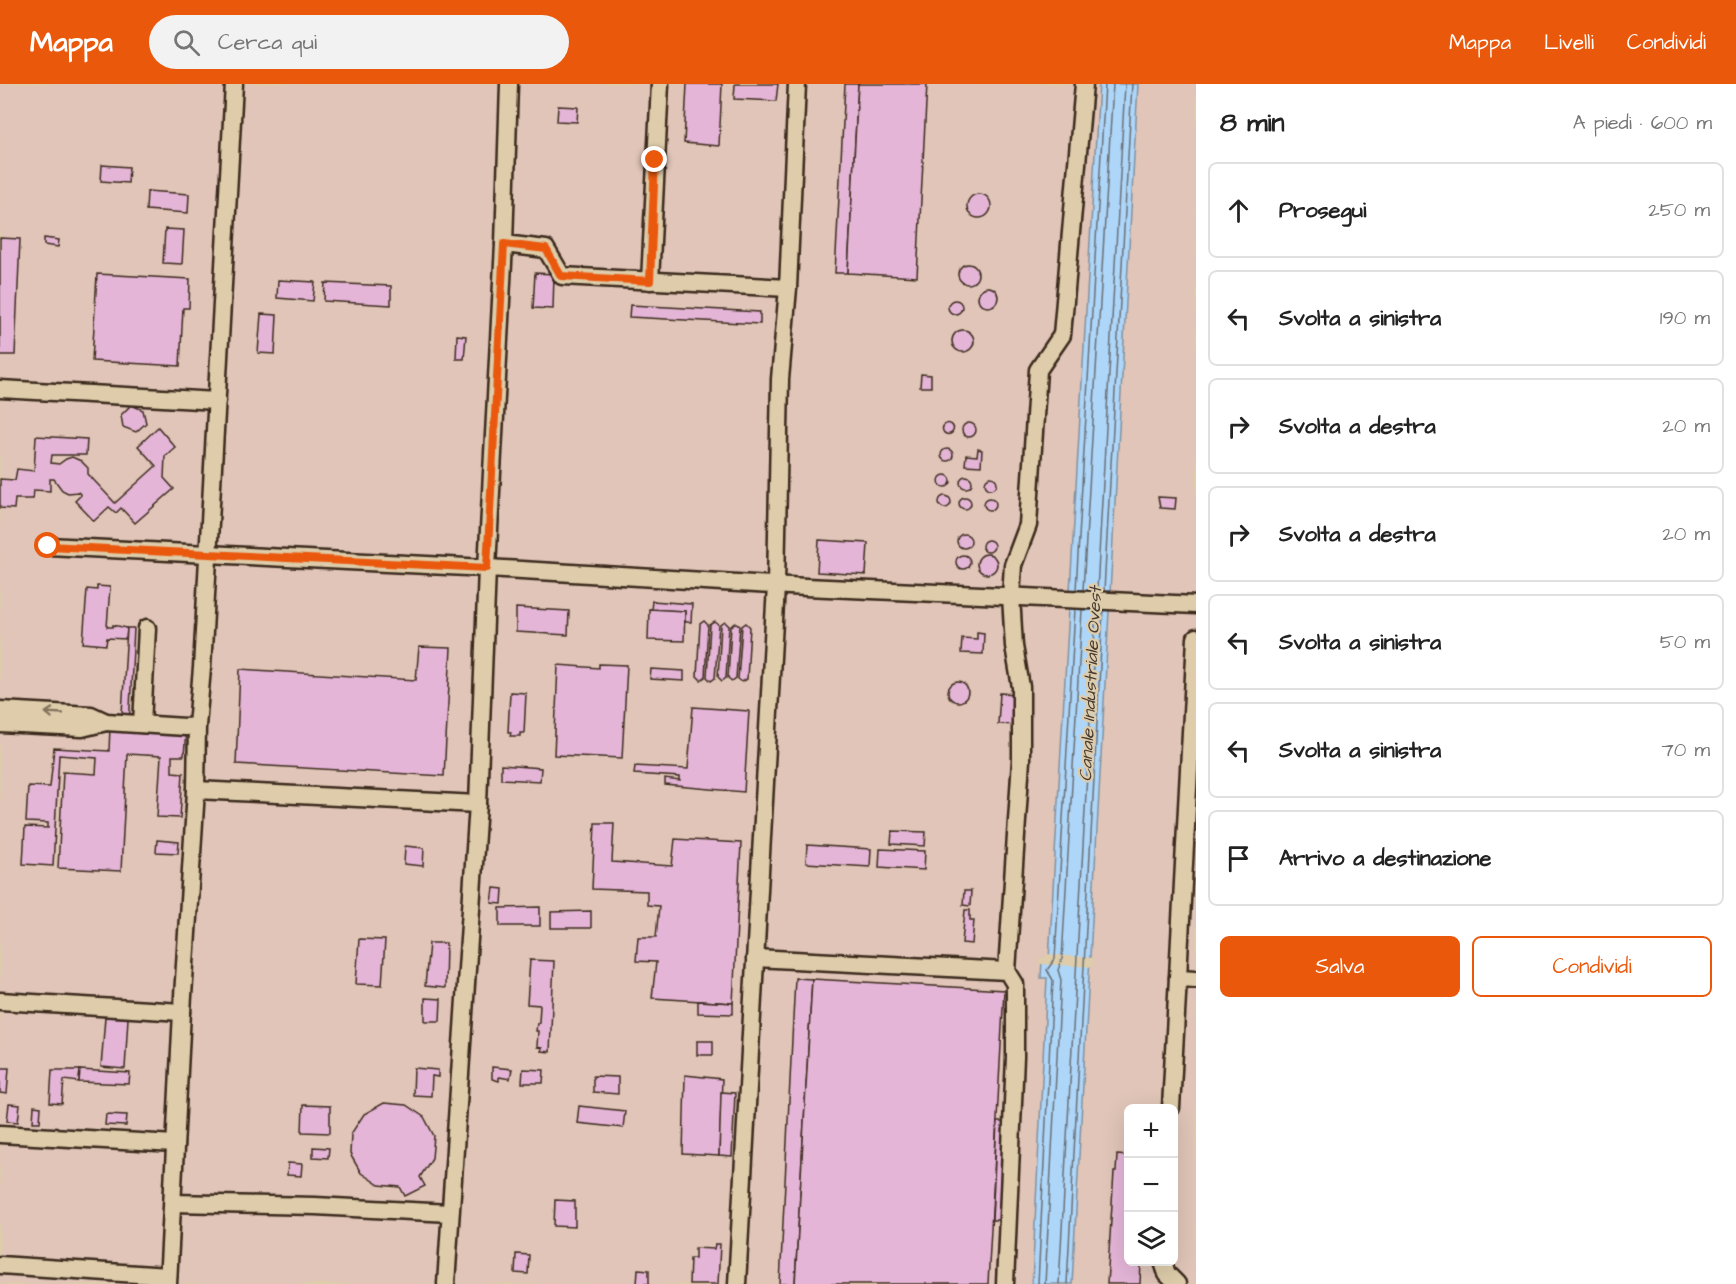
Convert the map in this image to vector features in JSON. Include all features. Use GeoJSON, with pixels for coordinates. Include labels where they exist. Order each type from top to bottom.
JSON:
{"type":"FeatureCollection","features":[{"type":"Feature","properties":{"kind":"lane"},"geometry":{"type":"LineString","coordinates":[[0,1265],[168,1280],[234,84]]}},
{"type":"Feature","properties":{"kind":"lane"},"geometry":{"type":"LineString","coordinates":[[446,1284],[478,804],[487,568],[504,244],[509,84]]}},
{"type":"Feature","properties":{"kind":"lane"},"geometry":{"type":"LineString","coordinates":[[650,281],[660,84]]}},
{"type":"Feature","properties":{"kind":"lane"},"geometry":{"type":"LineString","coordinates":[[737,1284],[776,586],[780,380],[788,288],[797,84]]}},
{"type":"Feature","properties":{"kind":"lane"},"geometry":{"type":"LineString","coordinates":[[1005,1284],[1016,1057],[1015,984],[1007,971],[1021,760],[1021,687],[1014,646],[1011,596],[1013,565],[1028,525],[1038,370],[1062,335],[1084,84]]}},
{"type":"Feature","properties":{"kind":"lane"},"geometry":{"type":"LineString","coordinates":[[504,244],[546,249],[561,276],[788,288]]}},
{"type":"Feature","properties":{"kind":"lane"},"geometry":{"type":"LineString","coordinates":[[0,389],[217,400]]}},
{"type":"Feature","properties":{"kind":"lane"},"geometry":{"type":"LineString","coordinates":[[48,546],[487,568],[776,586],[1196,605]]}},
{"type":"Feature","properties":{"kind":"lane"},"geometry":{"type":"LineString","coordinates":[[142,724],[147,628]]}},
{"type":"Feature","properties":{"kind":"lane"},"geometry":{"type":"LineString","coordinates":[[1171,1104],[1196,638]]}},
{"type":"Feature","properties":{"kind":"lane"},"geometry":{"type":"LineString","coordinates":[[0,710],[91,715],[106,722]]}},
{"type":"Feature","properties":{"kind":"lane"},"geometry":{"type":"LineString","coordinates":[[0,724],[82,728],[106,722],[185,728],[197,726]]}},
{"type":"Feature","properties":{"kind":"lane"},"geometry":{"type":"LineString","coordinates":[[196,790],[478,804]]}},
{"type":"Feature","properties":{"kind":"lane"},"geometry":{"type":"LineString","coordinates":[[755,958],[1007,971]]}},
{"type":"Feature","properties":{"kind":"lane"},"geometry":{"type":"LineString","coordinates":[[1178,978],[1196,979]]}},
{"type":"Feature","properties":{"kind":"lane"},"geometry":{"type":"LineString","coordinates":[[0,1001],[182,1012]]}},
{"type":"Feature","properties":{"kind":"lane"},"geometry":{"type":"LineString","coordinates":[[0,1134],[175,1144]]}},
{"type":"Feature","properties":{"kind":"lane"},"geometry":{"type":"LineString","coordinates":[[173,1203],[315,1206],[450,1213]]}},
{"type":"Feature","properties":{"kind":"lane"},"geometry":{"type":"LineString","coordinates":[[1161,1284],[1162,1266]]}},
{"type":"Feature","properties":{"kind":"lane"},"geometry":{"type":"LineString","coordinates":[[1164,1266],[1167,1274],[1177,1284]]}},
{"type":"Feature","properties":{"kind":"shaded area"},"geometry":{"type":"Polygon","coordinates":[[[0,84],[1099,84],[1049,960],[1041,978],[1047,978],[1032,1284],[0,1284],[0,84]]]}},
{"type":"Feature","properties":{"kind":"shaded area"},"geometry":{"type":"Polygon","coordinates":[[[1138,84],[1196,84],[1196,1284],[1072,1284],[1138,84]]]}},
{"type":"Feature","properties":{"kind":"water","name":"Canale Industriale Ovest"},"geometry":{"type":"Polygon","coordinates":[[[1099,84],[1138,84],[1072,1284],[1032,1284],[1047,978],[1041,978],[1042,960],[1049,959],[1099,84]]]}},
{"type":"Feature","properties":{"kind":"pier"},"geometry":{"type":"Polygon","coordinates":[[[1046,954],[1093,958],[1093,967],[1039,964],[1039,958],[1046,957],[1046,954]]]}},
{"type":"Feature","properties":{"kind":"building"},"geometry":{"type":"Polygon","coordinates":[[[687,84],[722,84],[719,146],[684,143],[687,84]]]}},
{"type":"Feature","properties":{"kind":"building"},"geometry":{"type":"Polygon","coordinates":[[[735,84],[778,84],[776,101],[734,99],[735,84]]]}},
{"type":"Feature","properties":{"kind":"building"},"geometry":{"type":"Polygon","coordinates":[[[845,84],[858,84],[848,273],[835,273],[845,84]]]}},
{"type":"Feature","properties":{"kind":"building"},"geometry":{"type":"Polygon","coordinates":[[[858,84],[927,84],[917,277],[848,273],[858,84]]]}},
{"type":"Feature","properties":{"kind":"building"},"geometry":{"type":"Polygon","coordinates":[[[558,106],[578,107],[577,122],[557,121],[558,106]]]}},
{"type":"Feature","properties":{"kind":"building"},"geometry":{"type":"Polygon","coordinates":[[[102,165],[129,167],[128,183],[101,181],[102,165]]]}},
{"type":"Feature","properties":{"kind":"building"},"geometry":{"type":"Polygon","coordinates":[[[147,191],[189,194],[188,213],[146,210],[147,191]]]}},
{"type":"Feature","properties":{"kind":"building"},"geometry":{"type":"Polygon","coordinates":[[[979,194],[984,195],[990,201],[990,211],[984,217],[979,218],[974,217],[968,211],[967,206],[968,201],[974,195],[979,194]]]}},
{"type":"Feature","properties":{"kind":"building"},"geometry":{"type":"Polygon","coordinates":[[[165,229],[184,230],[182,264],[163,263],[165,229]]]}},
{"type":"Feature","properties":{"kind":"building"},"geometry":{"type":"Polygon","coordinates":[[[0,238],[20,239],[15,355],[0,355],[0,238]]]}},
{"type":"Feature","properties":{"kind":"building"},"geometry":{"type":"Polygon","coordinates":[[[44,238],[59,240],[58,247],[44,245],[44,238]]]}},
{"type":"Feature","properties":{"kind":"building"},"geometry":{"type":"Polygon","coordinates":[[[968,264],[975,267],[978,274],[975,281],[968,284],[961,281],[958,274],[961,267],[968,264]]]}},
{"type":"Feature","properties":{"kind":"building"},"geometry":{"type":"Polygon","coordinates":[[[535,273],[554,274],[553,309],[533,308],[535,273]]]}},
{"type":"Feature","properties":{"kind":"building"},"geometry":{"type":"Polygon","coordinates":[[[97,274],[190,279],[189,308],[183,308],[180,366],[92,361],[97,274]]]}},
{"type":"Feature","properties":{"kind":"building"},"geometry":{"type":"Polygon","coordinates":[[[278,280],[315,282],[313,301],[277,298],[278,280]]]}},
{"type":"Feature","properties":{"kind":"building"},"geometry":{"type":"Polygon","coordinates":[[[325,283],[391,286],[391,305],[324,301],[325,283]]]}},
{"type":"Feature","properties":{"kind":"building"},"geometry":{"type":"Polygon","coordinates":[[[988,287],[995,290],[998,297],[995,304],[988,307],[981,304],[978,297],[981,290],[988,287]]]}},
{"type":"Feature","properties":{"kind":"building"},"geometry":{"type":"Polygon","coordinates":[[[952,300],[958,300],[962,307],[958,314],[952,314],[948,310],[948,304],[952,300]]]}},
{"type":"Feature","properties":{"kind":"building"},"geometry":{"type":"Polygon","coordinates":[[[630,305],[760,312],[760,324],[629,317],[630,305]]]}},
{"type":"Feature","properties":{"kind":"building"},"geometry":{"type":"Polygon","coordinates":[[[261,314],[277,315],[275,354],[258,353],[261,314]]]}},
{"type":"Feature","properties":{"kind":"building"},"geometry":{"type":"Polygon","coordinates":[[[963,330],[973,337],[974,341],[967,351],[963,352],[953,345],[952,341],[959,331],[963,330]]]}},
{"type":"Feature","properties":{"kind":"building"},"geometry":{"type":"Polygon","coordinates":[[[457,335],[466,336],[464,359],[456,359],[457,335]]]}},
{"type":"Feature","properties":{"kind":"building"},"geometry":{"type":"Polygon","coordinates":[[[921,374],[931,375],[931,387],[920,387],[921,374]]]}},
{"type":"Feature","properties":{"kind":"building"},"geometry":{"type":"Polygon","coordinates":[[[131,405],[143,410],[146,423],[136,432],[123,427],[121,415],[131,405]]]}},
{"type":"Feature","properties":{"kind":"building"},"geometry":{"type":"Polygon","coordinates":[[[948,423],[954,429],[948,435],[942,429],[948,423]]]}},
{"type":"Feature","properties":{"kind":"building"},"geometry":{"type":"Polygon","coordinates":[[[969,423],[974,425],[976,430],[974,435],[969,437],[964,435],[962,430],[964,425],[969,423]]]}},
{"type":"Feature","properties":{"kind":"building"},"geometry":{"type":"Polygon","coordinates":[[[158,427],[175,447],[165,456],[164,478],[174,489],[135,523],[121,508],[116,513],[109,507],[94,521],[75,501],[81,495],[78,492],[68,493],[62,490],[54,479],[50,479],[50,491],[34,490],[33,499],[15,499],[14,509],[0,508],[0,479],[15,480],[17,469],[34,471],[36,436],[87,439],[86,455],[52,455],[51,463],[59,464],[72,457],[81,461],[88,468],[88,474],[115,503],[156,466],[138,446],[158,427]]]}},
{"type":"Feature","properties":{"kind":"building"},"geometry":{"type":"Polygon","coordinates":[[[949,449],[953,455],[949,461],[945,461],[941,453],[949,449]]]}},
{"type":"Feature","properties":{"kind":"building"},"geometry":{"type":"Polygon","coordinates":[[[978,449],[982,450],[981,466],[965,465],[966,455],[977,456],[978,449]]]}},
{"type":"Feature","properties":{"kind":"building"},"geometry":{"type":"Polygon","coordinates":[[[947,475],[951,481],[947,487],[943,487],[939,479],[947,475]]]}},
{"type":"Feature","properties":{"kind":"building"},"geometry":{"type":"Polygon","coordinates":[[[968,476],[972,482],[968,488],[964,488],[960,480],[968,476]]]}},
{"type":"Feature","properties":{"kind":"building"},"geometry":{"type":"Polygon","coordinates":[[[993,477],[997,483],[993,489],[989,489],[985,481],[993,477]]]}},
{"type":"Feature","properties":{"kind":"building"},"geometry":{"type":"Polygon","coordinates":[[[947,496],[951,502],[947,508],[943,508],[939,500],[947,496]]]}},
{"type":"Feature","properties":{"kind":"building"},"geometry":{"type":"Polygon","coordinates":[[[967,497],[971,503],[967,509],[963,509],[959,501],[967,497]]]}},
{"type":"Feature","properties":{"kind":"building"},"geometry":{"type":"Polygon","coordinates":[[[1158,497],[1176,498],[1175,509],[1160,508],[1158,497]]]}},
{"type":"Feature","properties":{"kind":"building"},"geometry":{"type":"Polygon","coordinates":[[[992,498],[996,504],[992,510],[988,510],[984,502],[992,498]]]}},
{"type":"Feature","properties":{"kind":"building"},"geometry":{"type":"Polygon","coordinates":[[[961,534],[967,534],[971,541],[967,548],[961,548],[957,544],[957,538],[961,534]]]}},
{"type":"Feature","properties":{"kind":"building"},"geometry":{"type":"Polygon","coordinates":[[[819,540],[868,543],[866,575],[817,572],[819,540]]]}},
{"type":"Feature","properties":{"kind":"building"},"geometry":{"type":"Polygon","coordinates":[[[990,540],[994,546],[990,552],[986,552],[982,544],[990,540]]]}},
{"type":"Feature","properties":{"kind":"building"},"geometry":{"type":"Polygon","coordinates":[[[987,554],[994,557],[997,564],[994,571],[987,574],[980,571],[977,564],[980,557],[987,554]]]}},
{"type":"Feature","properties":{"kind":"building"},"geometry":{"type":"Polygon","coordinates":[[[960,555],[966,555],[970,562],[966,569],[960,569],[956,565],[956,559],[960,555]]]}},
{"type":"Feature","properties":{"kind":"building"},"geometry":{"type":"Polygon","coordinates":[[[97,586],[110,587],[107,627],[113,627],[113,625],[127,628],[126,639],[107,638],[106,645],[83,643],[87,589],[97,590],[97,586]]]}},
{"type":"Feature","properties":{"kind":"building"},"geometry":{"type":"Polygon","coordinates":[[[652,601],[692,604],[691,622],[685,622],[685,611],[651,610],[652,601]]]}},
{"type":"Feature","properties":{"kind":"building"},"geometry":{"type":"Polygon","coordinates":[[[516,608],[569,611],[568,635],[516,632],[516,608]]]}},
{"type":"Feature","properties":{"kind":"building"},"geometry":{"type":"Polygon","coordinates":[[[649,609],[685,611],[684,641],[648,640],[649,609]]]}},
{"type":"Feature","properties":{"kind":"building"},"geometry":{"type":"Polygon","coordinates":[[[704,621],[708,625],[705,677],[701,680],[697,676],[700,624],[704,621]]]}},
{"type":"Feature","properties":{"kind":"building"},"geometry":{"type":"Polygon","coordinates":[[[715,622],[719,625],[715,678],[711,681],[707,677],[710,625],[715,622]]]}},
{"type":"Feature","properties":{"kind":"building"},"geometry":{"type":"Polygon","coordinates":[[[725,622],[729,626],[726,678],[722,681],[718,677],[721,625],[725,622]]]}},
{"type":"Feature","properties":{"kind":"building"},"geometry":{"type":"Polygon","coordinates":[[[736,623],[740,626],[736,678],[732,681],[728,678],[731,626],[736,623]]]}},
{"type":"Feature","properties":{"kind":"building"},"geometry":{"type":"Polygon","coordinates":[[[746,623],[750,627],[747,679],[742,682],[738,679],[742,626],[746,623]]]}},
{"type":"Feature","properties":{"kind":"building"},"geometry":{"type":"Polygon","coordinates":[[[127,628],[134,628],[129,728],[116,727],[117,713],[122,714],[127,628]]]}},
{"type":"Feature","properties":{"kind":"building"},"geometry":{"type":"Polygon","coordinates":[[[977,632],[984,633],[983,654],[961,653],[962,638],[977,639],[977,632]]]}},
{"type":"Feature","properties":{"kind":"building"},"geometry":{"type":"Polygon","coordinates":[[[419,647],[451,648],[444,776],[236,764],[240,669],[416,680],[419,647]]]}},
{"type":"Feature","properties":{"kind":"building"},"geometry":{"type":"Polygon","coordinates":[[[599,664],[627,665],[622,758],[554,755],[558,665],[599,668],[599,664]]]}},
{"type":"Feature","properties":{"kind":"building"},"geometry":{"type":"Polygon","coordinates":[[[651,669],[684,671],[684,681],[650,679],[651,669]]]}},
{"type":"Feature","properties":{"kind":"building"},"geometry":{"type":"Polygon","coordinates":[[[958,682],[965,685],[968,692],[965,699],[958,702],[951,699],[948,692],[951,685],[958,682]]]}},
{"type":"Feature","properties":{"kind":"building"},"geometry":{"type":"Polygon","coordinates":[[[510,692],[526,693],[524,733],[520,733],[520,736],[510,736],[511,732],[508,732],[510,692]]]}},
{"type":"Feature","properties":{"kind":"building"},"geometry":{"type":"Polygon","coordinates":[[[1000,693],[1019,694],[1018,725],[998,724],[1000,693]]]}},
{"type":"Feature","properties":{"kind":"building"},"geometry":{"type":"Polygon","coordinates":[[[693,707],[749,711],[744,792],[665,785],[665,779],[680,781],[680,777],[634,774],[635,766],[688,769],[693,707]]]}},
{"type":"Feature","properties":{"kind":"building"},"geometry":{"type":"Polygon","coordinates":[[[110,727],[186,730],[184,756],[172,756],[172,772],[183,773],[180,818],[157,817],[161,756],[127,754],[121,871],[58,868],[63,772],[96,774],[97,758],[59,755],[53,866],[23,864],[25,827],[48,828],[48,823],[26,822],[28,786],[50,787],[54,748],[109,751],[110,727]]]}},
{"type":"Feature","properties":{"kind":"building"},"geometry":{"type":"Polygon","coordinates":[[[501,765],[541,768],[540,781],[501,779],[501,765]]]}},
{"type":"Feature","properties":{"kind":"building"},"geometry":{"type":"Polygon","coordinates":[[[595,823],[614,823],[612,862],[672,866],[675,839],[741,843],[733,1003],[652,998],[656,962],[636,961],[638,937],[656,937],[659,906],[647,905],[647,891],[592,889],[595,823]]]}},
{"type":"Feature","properties":{"kind":"building"},"geometry":{"type":"Polygon","coordinates":[[[892,831],[926,832],[925,846],[891,844],[892,831]]]}},
{"type":"Feature","properties":{"kind":"building"},"geometry":{"type":"Polygon","coordinates":[[[157,840],[179,842],[178,853],[156,852],[157,840]]]}},
{"type":"Feature","properties":{"kind":"building"},"geometry":{"type":"Polygon","coordinates":[[[807,845],[871,849],[870,867],[806,863],[807,845]]]}},
{"type":"Feature","properties":{"kind":"building"},"geometry":{"type":"Polygon","coordinates":[[[405,846],[424,848],[423,866],[404,864],[405,846]]]}},
{"type":"Feature","properties":{"kind":"building"},"geometry":{"type":"Polygon","coordinates":[[[880,849],[925,851],[924,870],[879,867],[880,849]]]}},
{"type":"Feature","properties":{"kind":"building"},"geometry":{"type":"Polygon","coordinates":[[[494,888],[503,889],[502,904],[492,903],[494,888]]]}},
{"type":"Feature","properties":{"kind":"building"},"geometry":{"type":"Polygon","coordinates":[[[964,891],[971,891],[970,906],[963,905],[964,891]]]}},
{"type":"Feature","properties":{"kind":"building"},"geometry":{"type":"Polygon","coordinates":[[[540,907],[540,926],[500,926],[500,908],[540,907]]]}},
{"type":"Feature","properties":{"kind":"building"},"geometry":{"type":"Polygon","coordinates":[[[965,910],[970,910],[970,920],[974,920],[972,944],[962,943],[965,910]]]}},
{"type":"Feature","properties":{"kind":"building"},"geometry":{"type":"Polygon","coordinates":[[[591,911],[591,928],[551,928],[551,912],[591,911]]]}},
{"type":"Feature","properties":{"kind":"building"},"geometry":{"type":"Polygon","coordinates":[[[359,939],[385,940],[382,985],[356,984],[359,939]]]}},
{"type":"Feature","properties":{"kind":"building"},"geometry":{"type":"Polygon","coordinates":[[[429,943],[446,943],[445,988],[425,986],[429,943]]]}},
{"type":"Feature","properties":{"kind":"building"},"geometry":{"type":"Polygon","coordinates":[[[530,960],[554,961],[550,1052],[541,1051],[542,1048],[537,1047],[538,1031],[536,1031],[540,1005],[527,1004],[530,960]]]}},
{"type":"Feature","properties":{"kind":"building"},"geometry":{"type":"Polygon","coordinates":[[[795,978],[812,979],[795,1284],[780,1284],[795,978]]]}},
{"type":"Feature","properties":{"kind":"building"},"geometry":{"type":"Polygon","coordinates":[[[812,979],[1004,990],[988,1284],[795,1284],[812,979]]]}},
{"type":"Feature","properties":{"kind":"building"},"geometry":{"type":"Polygon","coordinates":[[[425,998],[441,999],[440,1021],[425,1021],[425,998]]]}},
{"type":"Feature","properties":{"kind":"building"},"geometry":{"type":"Polygon","coordinates":[[[698,1001],[733,1003],[733,1014],[698,1013],[698,1001]]]}},
{"type":"Feature","properties":{"kind":"building"},"geometry":{"type":"Polygon","coordinates":[[[105,1017],[128,1018],[125,1069],[101,1067],[105,1017]]]}},
{"type":"Feature","properties":{"kind":"building"},"geometry":{"type":"Polygon","coordinates":[[[697,1041],[713,1041],[713,1055],[697,1055],[697,1041]]]}},
{"type":"Feature","properties":{"kind":"building"},"geometry":{"type":"Polygon","coordinates":[[[492,1067],[512,1069],[510,1079],[499,1077],[499,1081],[492,1079],[492,1067]]]}},
{"type":"Feature","properties":{"kind":"building"},"geometry":{"type":"Polygon","coordinates":[[[0,1068],[9,1068],[7,1094],[0,1093],[0,1068]]]}},
{"type":"Feature","properties":{"kind":"building"},"geometry":{"type":"Polygon","coordinates":[[[414,1068],[438,1070],[438,1077],[432,1076],[431,1096],[413,1095],[414,1068]]]}},
{"type":"Feature","properties":{"kind":"building"},"geometry":{"type":"Polygon","coordinates":[[[523,1069],[544,1070],[543,1083],[522,1083],[523,1069]]]}},
{"type":"Feature","properties":{"kind":"building"},"geometry":{"type":"Polygon","coordinates":[[[52,1070],[80,1070],[79,1082],[64,1080],[62,1104],[50,1103],[52,1070]]]}},
{"type":"Feature","properties":{"kind":"building"},"geometry":{"type":"Polygon","coordinates":[[[80,1070],[130,1073],[129,1084],[79,1082],[80,1070]]]}},
{"type":"Feature","properties":{"kind":"building"},"geometry":{"type":"Polygon","coordinates":[[[685,1075],[722,1079],[719,1156],[683,1154],[685,1075]]]}},
{"type":"Feature","properties":{"kind":"building"},"geometry":{"type":"Polygon","coordinates":[[[593,1076],[618,1077],[618,1094],[593,1092],[593,1076]]]}},
{"type":"Feature","properties":{"kind":"building"},"geometry":{"type":"Polygon","coordinates":[[[721,1092],[735,1093],[732,1157],[719,1156],[721,1092]]]}},
{"type":"Feature","properties":{"kind":"building"},"geometry":{"type":"Polygon","coordinates":[[[384,1103],[406,1105],[424,1117],[434,1136],[432,1158],[420,1177],[425,1186],[405,1196],[400,1187],[379,1185],[361,1173],[350,1154],[351,1134],[364,1114],[384,1103]]]}},
{"type":"Feature","properties":{"kind":"building"},"geometry":{"type":"Polygon","coordinates":[[[9,1104],[20,1105],[18,1122],[7,1121],[9,1104]]]}},
{"type":"Feature","properties":{"kind":"building"},"geometry":{"type":"Polygon","coordinates":[[[303,1105],[330,1106],[330,1133],[302,1132],[303,1105]]]}},
{"type":"Feature","properties":{"kind":"building"},"geometry":{"type":"Polygon","coordinates":[[[34,1106],[41,1107],[40,1122],[33,1122],[34,1106]]]}},
{"type":"Feature","properties":{"kind":"building"},"geometry":{"type":"Polygon","coordinates":[[[579,1106],[625,1111],[623,1128],[577,1123],[579,1106]]]}},
{"type":"Feature","properties":{"kind":"building"},"geometry":{"type":"Polygon","coordinates":[[[106,1114],[127,1115],[126,1126],[105,1125],[106,1114]]]}},
{"type":"Feature","properties":{"kind":"building"},"geometry":{"type":"Polygon","coordinates":[[[997,1122],[1008,1122],[1004,1193],[1001,1192],[999,1220],[992,1220],[997,1122]]]}},
{"type":"Feature","properties":{"kind":"building"},"geometry":{"type":"Polygon","coordinates":[[[313,1147],[329,1148],[328,1158],[313,1157],[313,1147]]]}},
{"type":"Feature","properties":{"kind":"building"},"geometry":{"type":"Polygon","coordinates":[[[1117,1155],[1124,1156],[1124,1266],[1141,1266],[1140,1284],[1107,1284],[1114,1172],[1116,1172],[1117,1155]]]}},
{"type":"Feature","properties":{"kind":"building"},"geometry":{"type":"Polygon","coordinates":[[[288,1163],[302,1164],[301,1176],[287,1175],[288,1163]]]}},
{"type":"Feature","properties":{"kind":"building"},"geometry":{"type":"Polygon","coordinates":[[[555,1200],[575,1201],[575,1227],[554,1226],[555,1200]]]}},
{"type":"Feature","properties":{"kind":"building"},"geometry":{"type":"Polygon","coordinates":[[[715,1244],[720,1244],[718,1284],[689,1284],[690,1258],[695,1258],[695,1248],[714,1249],[715,1244]]]}},
{"type":"Feature","properties":{"kind":"building"},"geometry":{"type":"Polygon","coordinates":[[[516,1254],[529,1255],[528,1274],[515,1273],[516,1254]]]}},
{"type":"Feature","properties":{"kind":"building"},"geometry":{"type":"Polygon","coordinates":[[[638,1269],[649,1270],[649,1284],[637,1284],[638,1269]]]}},
{"type":"Feature","properties":{"kind":"route"},"geometry":{"type":"LineString","coordinates":[[48,546],[487,568],[504,244],[546,249],[561,276],[650,281],[655,160]]}}]}
